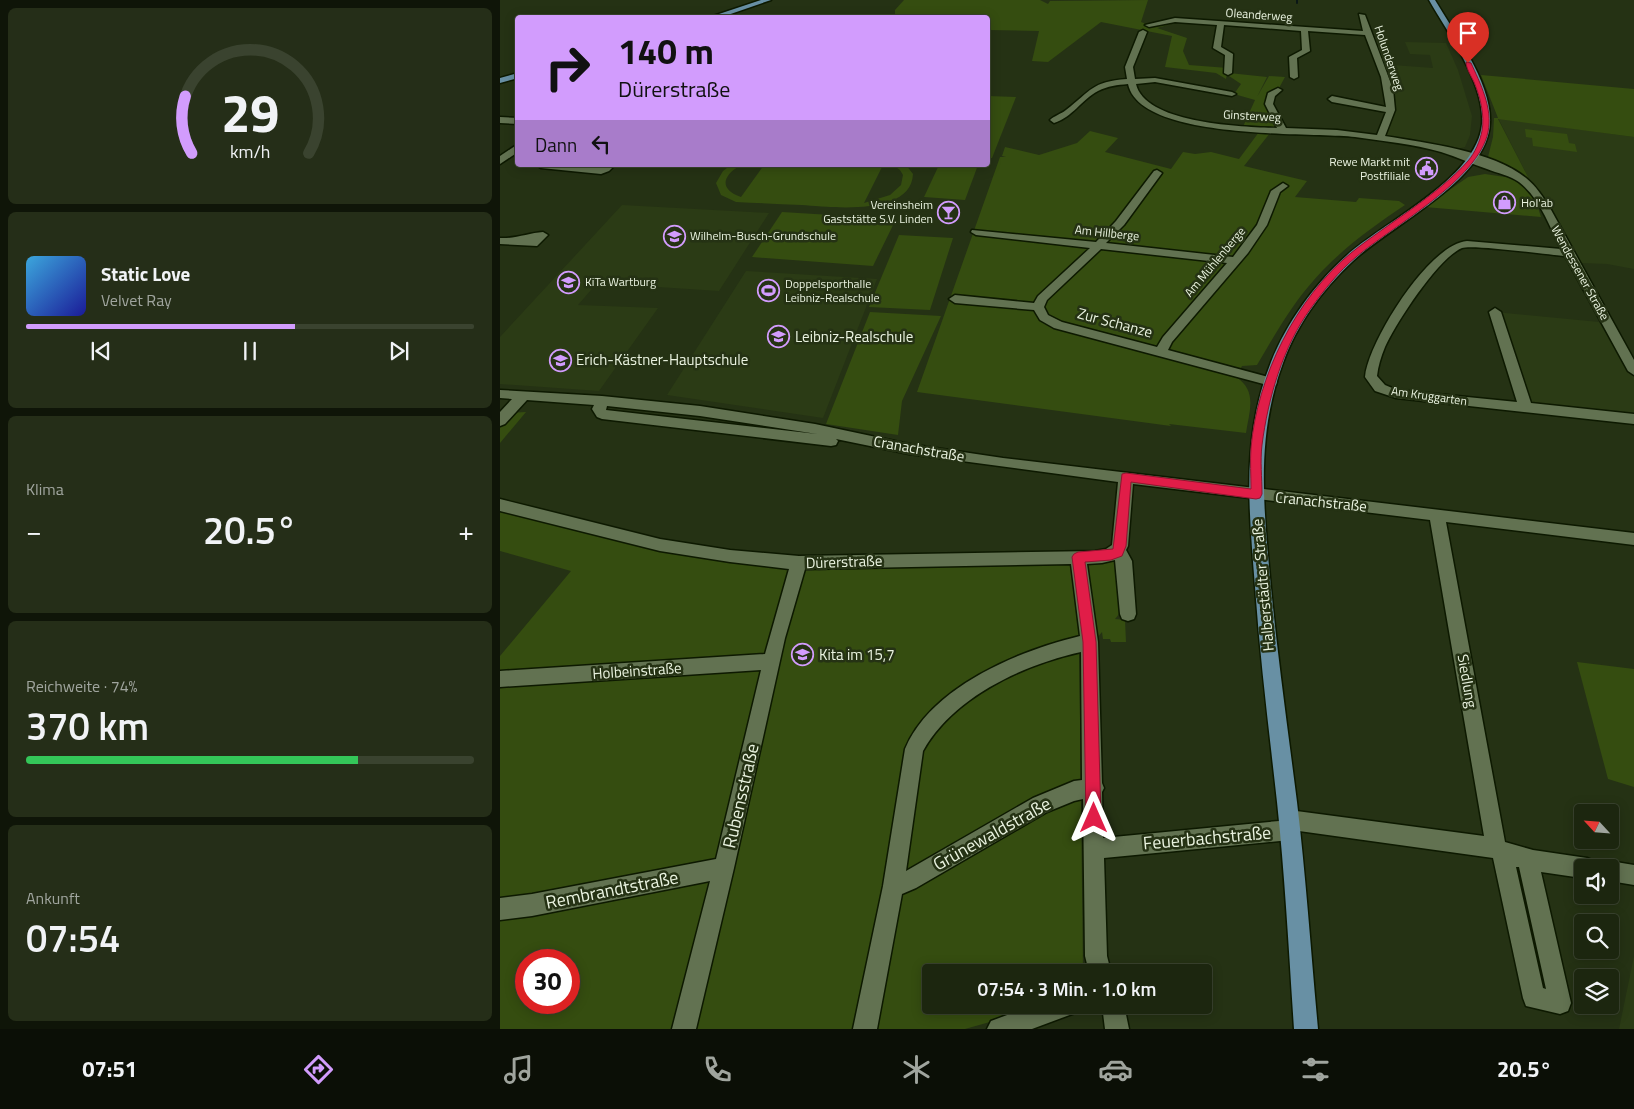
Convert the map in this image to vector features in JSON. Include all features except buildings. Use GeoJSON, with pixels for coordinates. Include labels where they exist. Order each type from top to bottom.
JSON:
{"type":"FeatureCollection","features":[{"type":"Feature","properties":{"kind":"main road"},"geometry":{"type":"LineString","coordinates":[[720,15],[768,0]]}},
{"type":"Feature","properties":{"kind":"main road","name":"Halberstädter Straße"},"geometry":{"type":"LineString","coordinates":[[1306,1029],[1290,825],[1266,621],[1256,494],[1258,432],[1270,382],[1282,351],[1294,327],[1319,291],[1337,271],[1379,234],[1460,173],[1473,160],[1483,140],[1485,108],[1482,97],[1468,63],[1432,0]]}},
{"type":"Feature","properties":{"kind":"main road"},"geometry":{"type":"LineString","coordinates":[[500,81],[515,76]]}},
{"type":"Feature","properties":{"kind":"street","name":"Holunderweg"},"geometry":{"type":"LineString","coordinates":[[1361,15],[1386,78],[1391,101],[1391,110],[1380,137]]}},
{"type":"Feature","properties":{"kind":"street","name":"Oleanderweg"},"geometry":{"type":"LineString","coordinates":[[1127,80],[1130,60],[1146,28],[1170,20],[1368,33]]}},
{"type":"Feature","properties":{"kind":"street"},"geometry":{"type":"LineString","coordinates":[[1221,23],[1217,48],[1229,54],[1228,73]]}},
{"type":"Feature","properties":{"kind":"street"},"geometry":{"type":"LineString","coordinates":[[1294,77],[1293,57],[1306,51],[1304,29]]}},
{"type":"Feature","properties":{"kind":"street","name":"Ginsterweg"},"geometry":{"type":"LineString","coordinates":[[1127,80],[1131,89],[1144,104],[1176,119],[1216,127],[1380,137],[1443,150],[1473,160]]}},
{"type":"Feature","properties":{"kind":"street"},"geometry":{"type":"LineString","coordinates":[[1054,120],[1068,113],[1099,86],[1127,80],[1155,80],[1232,94]]}},
{"type":"Feature","properties":{"kind":"street"},"geometry":{"type":"LineString","coordinates":[[1278,90],[1271,95],[1269,104],[1283,130]]}},
{"type":"Feature","properties":{"kind":"street","name":"Holunderweg"},"geometry":{"type":"LineString","coordinates":[[1332,98],[1391,110]]}},
{"type":"Feature","properties":{"kind":"street"},"geometry":{"type":"LineString","coordinates":[[500,120],[515,121]]}},
{"type":"Feature","properties":{"kind":"street"},"geometry":{"type":"LineString","coordinates":[[500,161],[515,148]]}},
{"type":"Feature","properties":{"kind":"street","name":"Wendessener Straße"},"geometry":{"type":"LineString","coordinates":[[1473,160],[1522,180]]}},
{"type":"Feature","properties":{"kind":"street","name":"Wendessener Straße"},"geometry":{"type":"LineString","coordinates":[[1473,160],[1513,173],[1537,196],[1634,371]]}},
{"type":"Feature","properties":{"kind":"street"},"geometry":{"type":"LineString","coordinates":[[500,161],[515,163]]}},
{"type":"Feature","properties":{"kind":"street"},"geometry":{"type":"LineString","coordinates":[[562,167],[601,171],[607,167]]}},
{"type":"Feature","properties":{"kind":"street"},"geometry":{"type":"LineString","coordinates":[[582,169],[588,167]]}},
{"type":"Feature","properties":{"kind":"street","name":"Wendessener Straße"},"geometry":{"type":"LineString","coordinates":[[1460,173],[1500,172]]}},
{"type":"Feature","properties":{"kind":"street"},"geometry":{"type":"LineString","coordinates":[[955,299],[1038,307],[1042,298],[1120,223],[1157,173]]}},
{"type":"Feature","properties":{"kind":"street","name":"Am Mühlenberge"},"geometry":{"type":"LineString","coordinates":[[1161,352],[1167,340],[1236,261],[1262,225],[1276,191],[1283,186]]}},
{"type":"Feature","properties":{"kind":"street","name":"Am Hillberge"},"geometry":{"type":"LineString","coordinates":[[976,232],[1223,258],[1236,261]]}},
{"type":"Feature","properties":{"kind":"street","name":"Am Kruggarten"},"geometry":{"type":"LineString","coordinates":[[1569,252],[1467,244],[1458,246],[1425,278],[1404,304],[1386,333],[1370,367],[1371,377],[1375,384],[1388,392],[1634,419]]}},
{"type":"Feature","properties":{"kind":"street","name":"Zur Schanze"},"geometry":{"type":"LineString","coordinates":[[1038,307],[1044,317],[1058,324],[1270,382]]}},
{"type":"Feature","properties":{"kind":"street"},"geometry":{"type":"LineString","coordinates":[[1495,312],[1525,407]]}},
{"type":"Feature","properties":{"kind":"street","name":"Cranachstraße"},"geometry":{"type":"LineString","coordinates":[[500,394],[602,401],[598,409],[602,414],[844,443],[860,439],[909,450],[1003,463],[1634,539]]}},
{"type":"Feature","properties":{"kind":"street"},"geometry":{"type":"LineString","coordinates":[[500,421],[523,396]]}},
{"type":"Feature","properties":{"kind":"street"},"geometry":{"type":"LineString","coordinates":[[1126,477],[1118,552],[1124,561],[1128,614]]}},
{"type":"Feature","properties":{"kind":"street","name":"Dürerstraße"},"geometry":{"type":"LineString","coordinates":[[500,505],[660,545],[730,556],[799,563],[1111,556],[1118,552]]}},
{"type":"Feature","properties":{"kind":"street","name":"Siedlung"},"geometry":{"type":"LineString","coordinates":[[1437,515],[1499,850],[1534,998],[1560,1002],[1527,858]]}},
{"type":"Feature","properties":{"kind":"street"},"geometry":{"type":"LineString","coordinates":[[1078,557],[1089,642],[1094,788],[1096,956],[1098,964]]}},
{"type":"Feature","properties":{"kind":"street","name":"Rubensstraße"},"geometry":{"type":"LineString","coordinates":[[684,1029],[724,868],[777,638],[799,563]]}},
{"type":"Feature","properties":{"kind":"street"},"geometry":{"type":"LineString","coordinates":[[869,1027],[914,749],[918,737],[936,716],[959,698],[1043,654],[1070,645],[1089,642]]}},
{"type":"Feature","properties":{"kind":"street","name":"Holbeinstraße"},"geometry":{"type":"LineString","coordinates":[[500,680],[773,661]]}},
{"type":"Feature","properties":{"kind":"street","name":"Grünewaldstraße"},"geometry":{"type":"LineString","coordinates":[[893,886],[908,881],[1040,805],[1074,791],[1094,788]]}},
{"type":"Feature","properties":{"kind":"street"},"geometry":{"type":"LineString","coordinates":[[1290,825],[1499,850],[1527,858],[1574,866]]}},
{"type":"Feature","properties":{"kind":"street","name":"Feuerbachstraße"},"geometry":{"type":"LineString","coordinates":[[1094,849],[1290,825]]}},
{"type":"Feature","properties":{"kind":"street","name":"Rembrandtstraße"},"geometry":{"type":"LineString","coordinates":[[500,909],[532,905],[724,868]]}},
{"type":"Feature","properties":{"kind":"street"},"geometry":{"type":"LineString","coordinates":[[1619,872],[1634,875]]}},
{"type":"Feature","properties":{"kind":"street"},"geometry":{"type":"LineString","coordinates":[[999,1029],[1042,1014]]}},
{"type":"Feature","properties":{"kind":"street"},"geometry":{"type":"LineString","coordinates":[[1114,1014],[1117,1029]]}},
{"type":"Feature","properties":{"kind":"shaded area"},"geometry":{"type":"Polygon","coordinates":[[[904,0],[1040,0],[1048,4],[1050,1],[1148,0],[1141,22],[1149,25],[1172,21],[1175,23],[1157,28],[1187,38],[1183,51],[1189,65],[1228,68],[1226,79],[1216,73],[1165,67],[1172,36],[1101,22],[1048,62],[1032,61],[1039,31],[990,30],[990,15],[895,15],[895,10],[904,0]]]}},
{"type":"Feature","properties":{"kind":"shaded area"},"geometry":{"type":"Polygon","coordinates":[[[1405,42],[1446,43],[1458,70],[1472,116],[1470,135],[1465,147],[1457,149],[1380,137],[1388,119],[1380,64],[1433,68],[1430,55],[1410,54],[1405,42]]]}},
{"type":"Feature","properties":{"kind":"shaded area"},"geometry":{"type":"Polygon","coordinates":[[[1229,73],[1267,77],[1257,97],[1269,76],[1285,77],[1278,90],[1269,100],[1283,130],[1242,129],[1255,100],[1234,94],[1241,84],[1229,76],[1229,73]]]}},
{"type":"Feature","properties":{"kind":"shaded area"},"geometry":{"type":"Polygon","coordinates":[[[1481,75],[1634,89],[1634,137],[1498,119],[1529,179],[1541,217],[1425,207],[1468,177],[1485,174],[1505,177],[1516,172],[1488,157],[1493,137],[1494,118],[1498,118],[1481,75]]]}},
{"type":"Feature","properties":{"kind":"shaded area"},"geometry":{"type":"Polygon","coordinates":[[[990,96],[1016,97],[992,158],[990,158],[990,96]]]}},
{"type":"Feature","properties":{"kind":"shaded area"},"geometry":{"type":"Polygon","coordinates":[[[1498,118],[1634,137],[1634,269],[1607,264],[1581,263],[1537,188],[1529,179],[1498,118]]]}},
{"type":"Feature","properties":{"kind":"shaded area"},"geometry":{"type":"Polygon","coordinates":[[[1525,129],[1567,134],[1569,143],[1575,144],[1577,152],[1533,146],[1532,138],[1526,137],[1525,129]]]}},
{"type":"Feature","properties":{"kind":"shaded area"},"geometry":{"type":"Polygon","coordinates":[[[1090,131],[1118,138],[1105,152],[1171,169],[1183,152],[1195,154],[1211,152],[1239,159],[1259,132],[1270,133],[1244,166],[1307,181],[1295,197],[1356,202],[1359,198],[1399,201],[1405,205],[1366,233],[1329,264],[1294,306],[1257,365],[1242,366],[1236,377],[1243,383],[1250,395],[1250,410],[1246,433],[1169,424],[1171,426],[917,392],[1000,157],[1006,157],[1002,156],[1005,147],[1039,155],[1077,143],[1090,131]]]}},
{"type":"Feature","properties":{"kind":"shaded area"},"geometry":{"type":"Polygon","coordinates":[[[728,167],[738,167],[727,177],[726,186],[734,194],[741,197],[763,167],[882,167],[864,203],[890,195],[901,185],[903,175],[896,167],[908,167],[913,174],[909,188],[899,197],[884,203],[867,206],[831,207],[736,202],[721,195],[716,183],[723,171],[728,167]]]}},
{"type":"Feature","properties":{"kind":"shaded area"},"geometry":{"type":"Polygon","coordinates":[[[938,167],[977,167],[965,200],[924,197],[938,167]]]}},
{"type":"Feature","properties":{"kind":"shaded area"},"geometry":{"type":"Polygon","coordinates":[[[622,205],[769,213],[719,291],[597,283],[578,305],[658,308],[599,391],[500,384],[500,337],[622,205]]]}},
{"type":"Feature","properties":{"kind":"shaded area"},"geometry":{"type":"Polygon","coordinates":[[[782,212],[896,219],[873,266],[752,257],[782,212]]]}},
{"type":"Feature","properties":{"kind":"shaded area"},"geometry":{"type":"Polygon","coordinates":[[[899,235],[953,238],[930,310],[869,307],[899,235]]]}},
{"type":"Feature","properties":{"kind":"shaded area","name":"Leibniz-Realschule"},"geometry":{"type":"Polygon","coordinates":[[[746,271],[877,279],[823,418],[667,395],[746,271]]]}},
{"type":"Feature","properties":{"kind":"shaded area"},"geometry":{"type":"Polygon","coordinates":[[[870,312],[941,316],[902,401],[898,435],[826,424],[870,312]]]}},
{"type":"Feature","properties":{"kind":"shaded area"},"geometry":{"type":"Polygon","coordinates":[[[1495,312],[1599,322],[1634,374],[1634,419],[1525,407],[1495,312]]]}},
{"type":"Feature","properties":{"kind":"shaded area"},"geometry":{"type":"Polygon","coordinates":[[[526,412],[500,443],[500,420],[507,413],[526,412]]]}},
{"type":"Feature","properties":{"kind":"shaded area"},"geometry":{"type":"Polygon","coordinates":[[[510,500],[679,545],[808,559],[1112,552],[1122,577],[1124,596],[1120,612],[1115,619],[1125,620],[1126,642],[1111,642],[1110,639],[1103,639],[1102,632],[1097,638],[1079,636],[1083,964],[922,964],[922,1014],[1018,1014],[965,1029],[500,1029],[500,656],[571,571],[500,551],[500,513],[510,500]]]}},
{"type":"Feature","properties":{"kind":"shaded area"},"geometry":{"type":"Polygon","coordinates":[[[1577,662],[1634,669],[1634,787],[1608,779],[1577,662]]]}},
{"type":"Feature","properties":{"kind":"shaded area"},"geometry":{"type":"Polygon","coordinates":[[[1634,956],[1634,1029],[1619,1029],[1634,956]]]}},
{"type":"Feature","properties":{"kind":"place","name":"Rewe Markt mit Postfiliale"},"geometry":{"type":"Point","coordinates":[1426,169]}},
{"type":"Feature","properties":{"kind":"place","name":"Hol'ab"},"geometry":{"type":"Point","coordinates":[1505,203]}},
{"type":"Feature","properties":{"kind":"place","name":"Vereinsheim Gaststätte S.V. Linden"},"geometry":{"type":"Point","coordinates":[949,212]}},
{"type":"Feature","properties":{"kind":"place","name":"Wilhelm-Busch-Grundschule"},"geometry":{"type":"Point","coordinates":[674,236]}},
{"type":"Feature","properties":{"kind":"place","name":"KiTa Wartburg"},"geometry":{"type":"Point","coordinates":[569,282]}},
{"type":"Feature","properties":{"kind":"place","name":"Doppelsporthalle Leibniz-Realschule"},"geometry":{"type":"Point","coordinates":[769,291]}},
{"type":"Feature","properties":{"kind":"place","name":"Leibniz-Realschule"},"geometry":{"type":"Point","coordinates":[779,337]}},
{"type":"Feature","properties":{"kind":"place","name":"Erich-Kästner-Hauptschule"},"geometry":{"type":"Point","coordinates":[560,360]}},
{"type":"Feature","properties":{"kind":"place","name":"Kita im 15,7"},"geometry":{"type":"Point","coordinates":[803,655]}},
{"type":"Feature","properties":{"kind":"route"},"geometry":{"type":"LineString","coordinates":[[1094,818],[1089,642],[1078,557],[1111,556],[1118,552],[1126,477],[1256,494],[1256,447],[1263,406],[1276,364],[1294,327],[1306,308],[1337,271],[1354,255],[1379,234],[1453,180],[1471,162],[1478,151],[1485,130],[1485,108],[1478,85],[1468,63]]}}]}
